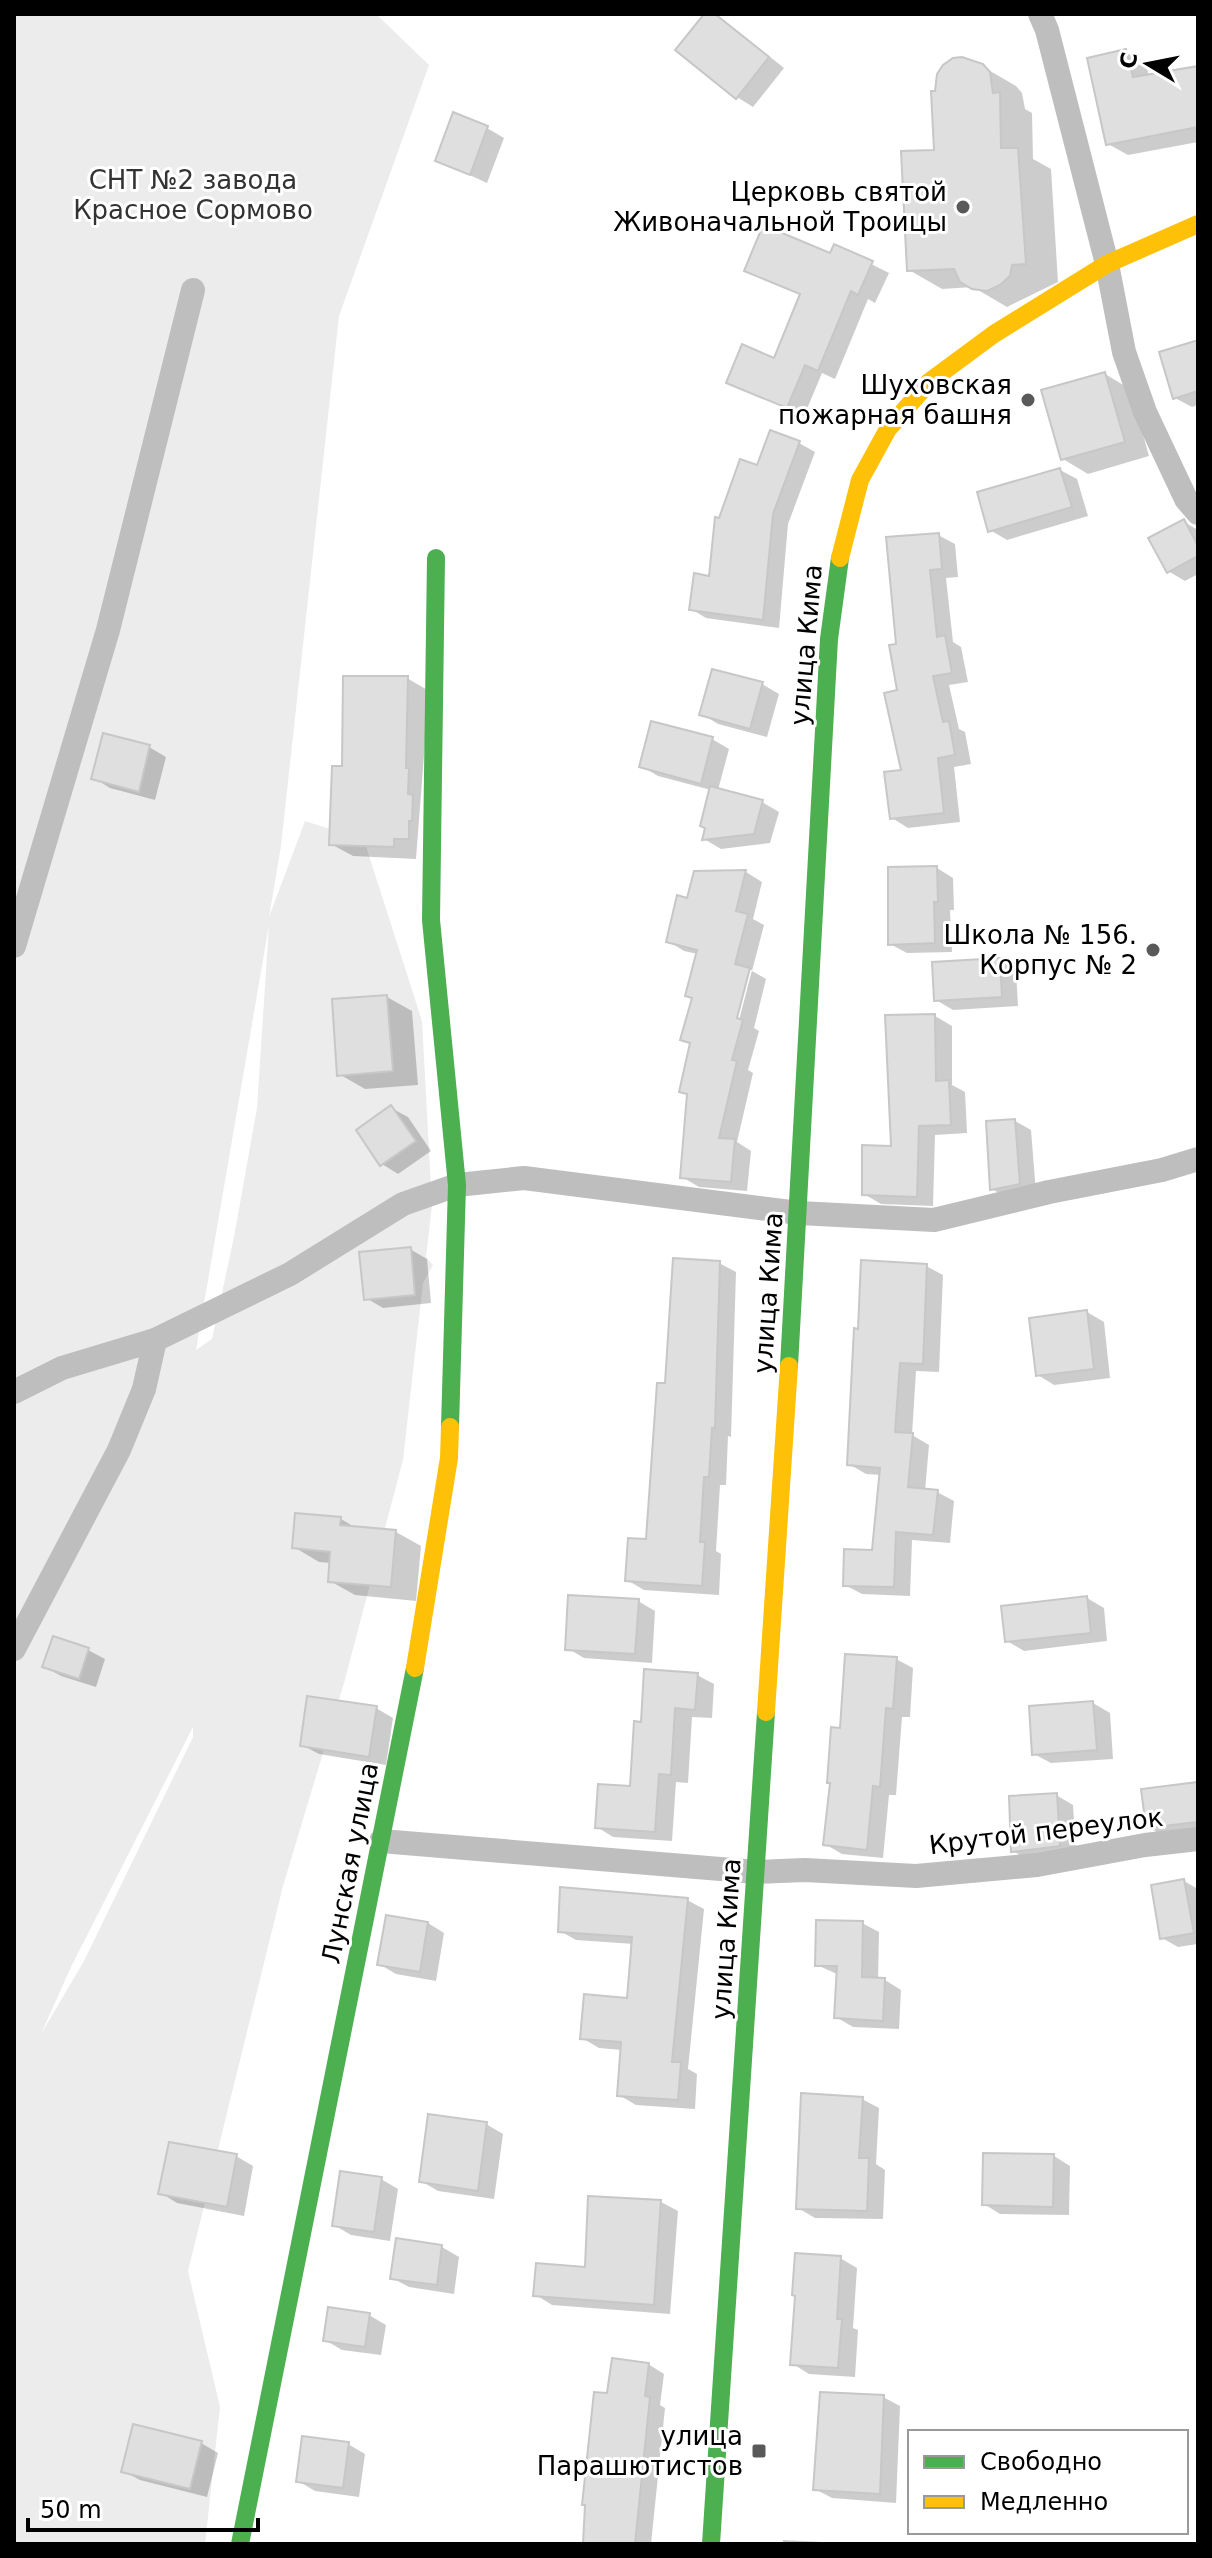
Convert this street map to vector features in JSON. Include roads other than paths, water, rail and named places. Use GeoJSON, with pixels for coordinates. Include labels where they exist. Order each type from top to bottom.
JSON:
{"type":"FeatureCollection","features":[{"type":"Feature","properties":{"kind":"main road","name":"улица Кима"},"geometry":{"type":"LineString","coordinates":[[711,2544],[799,1213],[829,639],[842,542],[860,480],[888,429],[929,382],[994,334],[1107,264],[1198,224]]}},
{"type":"Feature","properties":{"kind":"main road","name":"Лунская улица"},"geometry":{"type":"LineString","coordinates":[[240,2544],[423,1628],[449,1458],[457,1185],[431,920],[436,558]]}},
{"type":"Feature","properties":{"kind":"street"},"geometry":{"type":"LineString","coordinates":[[1040,14],[1047,30],[1107,264],[1124,352],[1145,412],[1186,499],[1198,513]]}},
{"type":"Feature","properties":{"kind":"street"},"geometry":{"type":"LineString","coordinates":[[14,946],[108,630],[193,290]]}},
{"type":"Feature","properties":{"kind":"street"},"geometry":{"type":"LineString","coordinates":[[14,1392],[62,1368],[155,1340],[290,1274],[403,1204],[457,1185],[524,1178],[799,1213],[934,1220],[1049,1192],[1162,1170],[1198,1159]]}},
{"type":"Feature","properties":{"kind":"street"},"geometry":{"type":"LineString","coordinates":[[14,1649],[119,1450],[144,1389],[155,1340]]}},
{"type":"Feature","properties":{"kind":"street","name":"Крутой переулок"},"geometry":{"type":"LineString","coordinates":[[381,1841],[757,1872],[805,1870],[916,1876],[1037,1865],[1145,1845],[1198,1839]]}},
{"type":"Feature","properties":{"kind":"place","name":"Церковь святой Живоначальной Троицы"},"geometry":{"type":"Point","coordinates":[963,207]}},
{"type":"Feature","properties":{"kind":"place","name":"Шуховская пожарная башня"},"geometry":{"type":"Point","coordinates":[1028,400]}},
{"type":"Feature","properties":{"kind":"place","name":"Школа № 156. Корпус № 2"},"geometry":{"type":"Point","coordinates":[1153,950]}},
{"type":"Feature","properties":{"kind":"place","name":"улица Парашютистов"},"geometry":{"type":"Point","coordinates":[759,2451]}},
{"type":"Feature","properties":{"kind":"park label","name":"СНТ №2 завода Красное Сормово"},"geometry":{"type":"Point","coordinates":[193,195]}}]}
